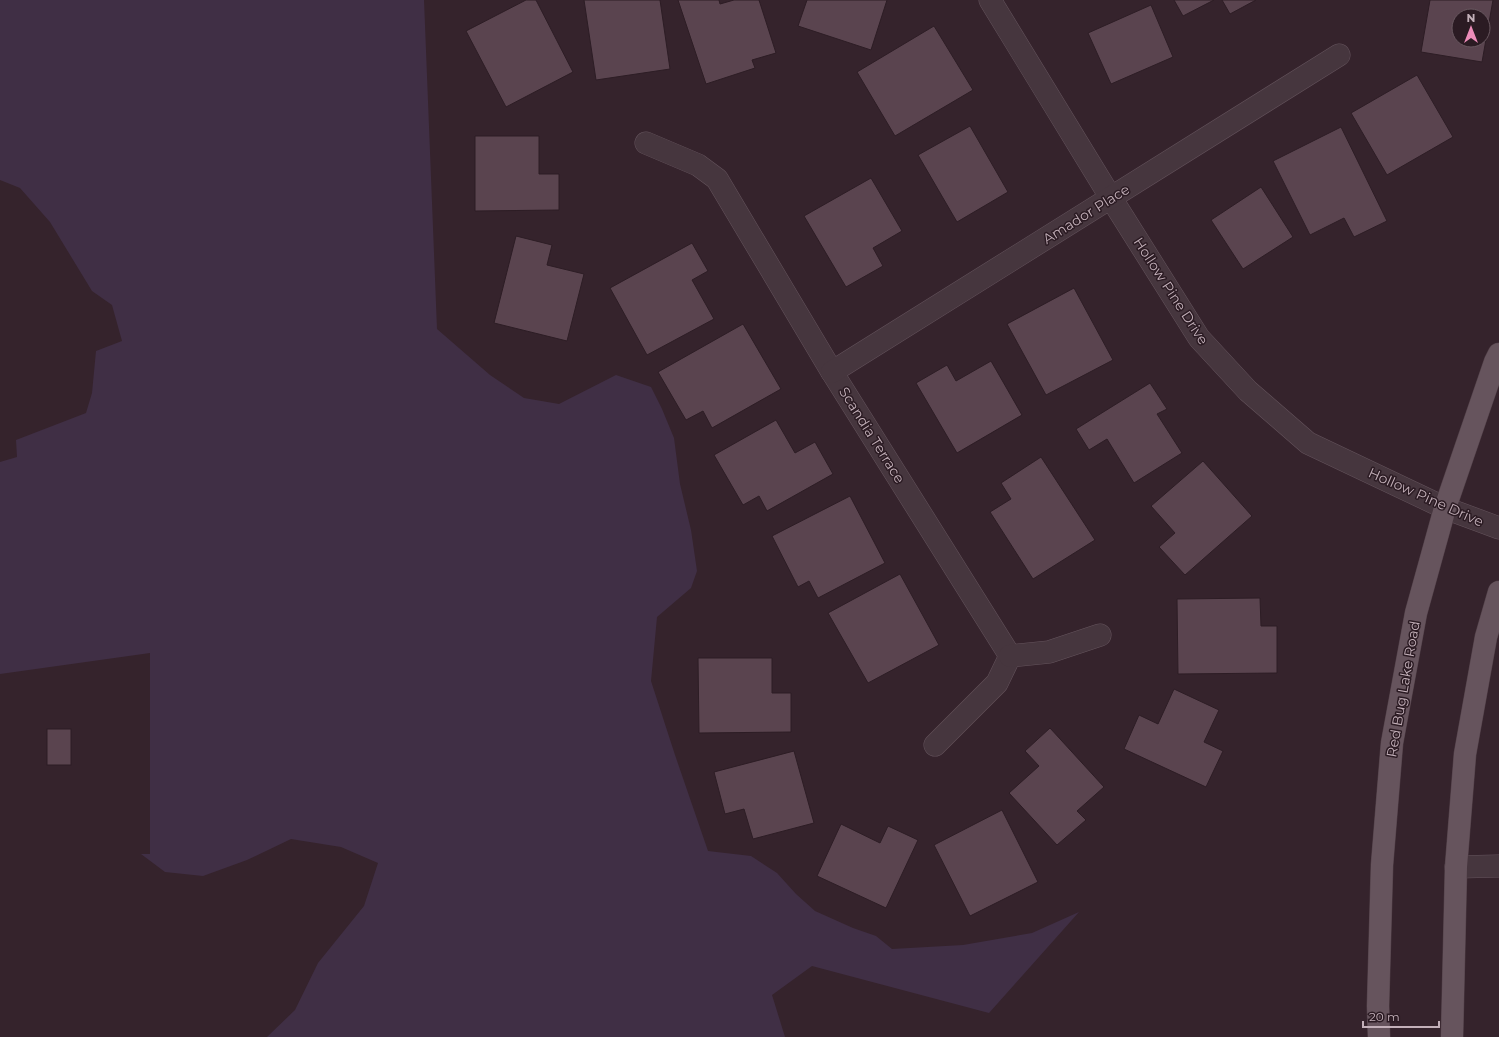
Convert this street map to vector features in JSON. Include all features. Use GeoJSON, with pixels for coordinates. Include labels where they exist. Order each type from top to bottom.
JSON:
{"type":"FeatureCollection","features":[{"type":"Feature","properties":{"kind":"main road","name":"Red Bug Lake Road"},"geometry":{"type":"LineString","coordinates":[[1378,1037],[1382,865],[1392,743],[1416,613],[1445,508],[1499,354]]}},
{"type":"Feature","properties":{"kind":"main road"},"geometry":{"type":"LineString","coordinates":[[1452,1037],[1456,867],[1465,754],[1486,637],[1499,592]]}},
{"type":"Feature","properties":{"kind":"street","name":"Hollow Pine Drive"},"geometry":{"type":"LineString","coordinates":[[990,0],[1111,198],[1199,338],[1248,391],[1308,443],[1445,508],[1499,528]]}},
{"type":"Feature","properties":{"kind":"street","name":"Amador Place"},"geometry":{"type":"LineString","coordinates":[[832,372],[1339,55]]}},
{"type":"Feature","properties":{"kind":"street","name":"Scandia Terrace"},"geometry":{"type":"LineString","coordinates":[[646,143],[698,165],[718,179],[832,372],[1010,656]]}},
{"type":"Feature","properties":{"kind":"street"},"geometry":{"type":"LineString","coordinates":[[935,745],[996,683],[1010,656],[1050,652],[1100,635]]}},
{"type":"Feature","properties":{"kind":"street"},"geometry":{"type":"LineString","coordinates":[[1456,867],[1499,866]]}},
{"type":"Feature","properties":{"kind":"shaded area"},"geometry":{"type":"Polygon","coordinates":[[[0,0],[424,0],[437,329],[490,375],[524,398],[559,404],[616,375],[651,387],[674,438],[680,484],[691,530],[697,571],[691,588],[657,617],[651,681],[708,851],[751,856],[777,873],[796,894],[815,911],[853,928],[876,936],[892,949],[963,945],[1032,933],[1079,912],[989,1013],[812,966],[772,995],[785,1037],[267,1037],[295,1010],[318,963],[364,906],[378,863],[341,847],[291,839],[247,860],[203,876],[165,872],[141,854],[150,854],[150,653],[0,674],[0,462],[17,457],[16,440],[86,413],[92,393],[96,351],[122,341],[112,305],[92,291],[50,222],[20,188],[0,180],[0,0]]]}},
{"type":"Feature","properties":{"kind":"building"},"geometry":{"type":"Polygon","coordinates":[[[526,0],[536,0],[573,72],[506,107],[466,31],[526,0]]]}},
{"type":"Feature","properties":{"kind":"building"},"geometry":{"type":"Polygon","coordinates":[[[584,0],[660,0],[670,69],[596,80],[584,0]]]}},
{"type":"Feature","properties":{"kind":"building"},"geometry":{"type":"Polygon","coordinates":[[[678,0],[719,0],[720,4],[734,0],[759,0],[776,53],[752,60],[755,68],[706,84],[678,0]]]}},
{"type":"Feature","properties":{"kind":"building"},"geometry":{"type":"Polygon","coordinates":[[[807,0],[887,0],[871,50],[798,26],[807,0]]]}},
{"type":"Feature","properties":{"kind":"building"},"geometry":{"type":"Polygon","coordinates":[[[1174,0],[1214,0],[1183,16],[1174,0]]]}},
{"type":"Feature","properties":{"kind":"building"},"geometry":{"type":"Polygon","coordinates":[[[1222,0],[1256,0],[1230,14],[1222,0]]]}},
{"type":"Feature","properties":{"kind":"building"},"geometry":{"type":"Polygon","coordinates":[[[1430,0],[1493,0],[1491,11],[1491,8],[1451,8],[1451,48],[1484,48],[1482,62],[1421,52],[1430,0]]]}},
{"type":"Feature","properties":{"kind":"building"},"geometry":{"type":"Polygon","coordinates":[[[1151,5],[1173,57],[1111,84],[1088,33],[1151,5]]]}},
{"type":"Feature","properties":{"kind":"building"},"geometry":{"type":"Polygon","coordinates":[[[934,26],[973,90],[895,136],[857,72],[934,26]]]}},
{"type":"Feature","properties":{"kind":"building"},"geometry":{"type":"Polygon","coordinates":[[[1417,75],[1453,137],[1387,175],[1351,113],[1417,75]]]}},
{"type":"Feature","properties":{"kind":"building"},"geometry":{"type":"Polygon","coordinates":[[[970,126],[1008,192],[957,222],[918,155],[970,126]]]}},
{"type":"Feature","properties":{"kind":"building"},"geometry":{"type":"Polygon","coordinates":[[[1341,127],[1387,221],[1354,237],[1344,218],[1310,235],[1273,161],[1341,127]]]}},
{"type":"Feature","properties":{"kind":"building"},"geometry":{"type":"Polygon","coordinates":[[[475,136],[539,136],[539,174],[559,174],[559,210],[475,211],[475,136]]]}},
{"type":"Feature","properties":{"kind":"building"},"geometry":{"type":"Polygon","coordinates":[[[871,178],[902,231],[873,248],[883,266],[846,287],[804,216],[871,178]]]}},
{"type":"Feature","properties":{"kind":"building"},"geometry":{"type":"Polygon","coordinates":[[[1261,187],[1293,237],[1243,269],[1211,220],[1261,187]]]}},
{"type":"Feature","properties":{"kind":"building"},"geometry":{"type":"Polygon","coordinates":[[[516,236],[552,245],[547,265],[584,274],[567,341],[494,323],[516,236]]]}},
{"type":"Feature","properties":{"kind":"building"},"geometry":{"type":"Polygon","coordinates":[[[692,243],[708,271],[692,280],[714,319],[647,355],[610,288],[692,243]]]}},
{"type":"Feature","properties":{"kind":"building"},"geometry":{"type":"Polygon","coordinates":[[[1074,288],[1113,360],[1046,395],[1007,324],[1074,288]]]}},
{"type":"Feature","properties":{"kind":"building"},"geometry":{"type":"Polygon","coordinates":[[[743,324],[781,389],[712,428],[703,411],[686,420],[658,372],[743,324]]]}},
{"type":"Feature","properties":{"kind":"building"},"geometry":{"type":"Polygon","coordinates":[[[991,361],[1022,415],[957,453],[916,383],[947,365],[956,381],[991,361]]]}},
{"type":"Feature","properties":{"kind":"building"},"geometry":{"type":"Polygon","coordinates":[[[1150,383],[1167,409],[1157,414],[1182,453],[1134,483],[1107,439],[1089,450],[1076,429],[1150,383]]]}},
{"type":"Feature","properties":{"kind":"building"},"geometry":{"type":"Polygon","coordinates":[[[776,420],[795,453],[815,442],[833,474],[767,511],[759,496],[743,505],[714,455],[776,420]]]}},
{"type":"Feature","properties":{"kind":"building"},"geometry":{"type":"Polygon","coordinates":[[[1041,457],[1095,540],[1033,579],[990,512],[1011,499],[1001,483],[1041,457]]]}},
{"type":"Feature","properties":{"kind":"building"},"geometry":{"type":"Polygon","coordinates":[[[1203,461],[1252,516],[1185,575],[1159,547],[1175,533],[1151,506],[1203,461]]]}},
{"type":"Feature","properties":{"kind":"building"},"geometry":{"type":"Polygon","coordinates":[[[850,496],[885,563],[818,598],[809,581],[798,587],[772,536],[850,496]]]}},
{"type":"Feature","properties":{"kind":"building"},"geometry":{"type":"Polygon","coordinates":[[[900,574],[939,645],[868,683],[828,613],[900,574]]]}},
{"type":"Feature","properties":{"kind":"building"},"geometry":{"type":"Polygon","coordinates":[[[1260,598],[1261,626],[1277,626],[1277,673],[1178,674],[1177,599],[1260,598]]]}},
{"type":"Feature","properties":{"kind":"building"},"geometry":{"type":"Polygon","coordinates":[[[698,658],[772,658],[772,693],[791,693],[791,732],[699,733],[698,658]]]}},
{"type":"Feature","properties":{"kind":"building"},"geometry":{"type":"Polygon","coordinates":[[[1174,689],[1219,710],[1204,742],[1223,751],[1206,787],[1124,749],[1139,715],[1158,724],[1174,689]]]}},
{"type":"Feature","properties":{"kind":"building"},"geometry":{"type":"Polygon","coordinates":[[[1050,728],[1104,787],[1077,811],[1086,820],[1057,845],[1009,793],[1039,766],[1025,751],[1050,728]]]}},
{"type":"Feature","properties":{"kind":"building"},"geometry":{"type":"Polygon","coordinates":[[[47,729],[71,729],[71,765],[47,765],[47,729]]]}},
{"type":"Feature","properties":{"kind":"building"},"geometry":{"type":"Polygon","coordinates":[[[794,751],[814,823],[753,839],[744,809],[725,814],[714,772],[794,751]]]}},
{"type":"Feature","properties":{"kind":"building"},"geometry":{"type":"Polygon","coordinates":[[[1002,810],[1038,882],[970,916],[934,845],[1002,810]]]}},
{"type":"Feature","properties":{"kind":"building"},"geometry":{"type":"Polygon","coordinates":[[[841,824],[880,843],[888,826],[918,840],[886,908],[817,876],[841,824]]]}}]}
